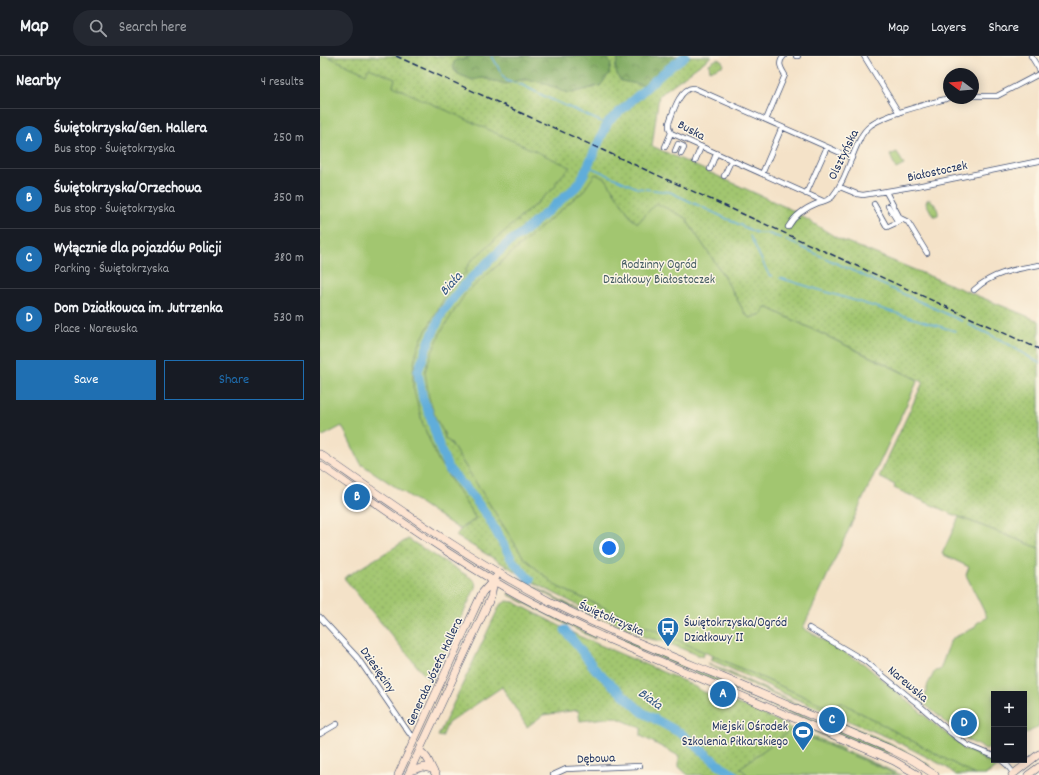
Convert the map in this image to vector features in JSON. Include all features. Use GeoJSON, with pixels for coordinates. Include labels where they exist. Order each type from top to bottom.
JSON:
{"type":"FeatureCollection","features":[{"type":"Feature","properties":{"kind":"main road","name":"Świętokrzyska"},"geometry":{"type":"LineString","coordinates":[[320,454],[456,546],[499,573],[550,601],[605,628],[899,753],[935,775]]}},
{"type":"Feature","properties":{"kind":"main road","name":"Świętokrzyska"},"geometry":{"type":"LineString","coordinates":[[320,465],[412,528],[494,581],[564,619],[894,761],[918,775]]}},
{"type":"Feature","properties":{"kind":"main road","name":"Generała Józefa Hallera"},"geometry":{"type":"LineString","coordinates":[[398,775],[482,593],[494,581],[499,573]]}},
{"type":"Feature","properties":{"kind":"main road","name":"Generała Józefa Hallera"},"geometry":{"type":"LineString","coordinates":[[409,773],[491,597],[494,581]]}},
{"type":"Feature","properties":{"kind":"main road"},"geometry":{"type":"LineString","coordinates":[[601,636],[605,628]]}},
{"type":"Feature","properties":{"kind":"main road"},"geometry":{"type":"LineString","coordinates":[[451,661],[460,664]]}},
{"type":"Feature","properties":{"kind":"main road"},"geometry":{"type":"LineString","coordinates":[[829,733],[832,734],[835,732],[836,728],[833,725]]}},
{"type":"Feature","properties":{"kind":"main road"},"geometry":{"type":"LineString","coordinates":[[420,751],[427,757],[434,772]]}},
{"type":"Feature","properties":{"kind":"main road"},"geometry":{"type":"LineString","coordinates":[[1013,774],[1039,754]]}},
{"type":"Feature","properties":{"kind":"main road"},"geometry":{"type":"LineString","coordinates":[[409,773],[424,767],[434,772]]}},
{"type":"Feature","properties":{"kind":"main road"},"geometry":{"type":"LineString","coordinates":[[1028,775],[1039,767]]}},
{"type":"Feature","properties":{"kind":"street"},"geometry":{"type":"LineString","coordinates":[[766,120],[785,75],[780,66],[781,59],[784,56]]}},
{"type":"Feature","properties":{"kind":"street"},"geometry":{"type":"LineString","coordinates":[[864,56],[899,113]]}},
{"type":"Feature","properties":{"kind":"street"},"geometry":{"type":"LineString","coordinates":[[1031,56],[1039,69]]}},
{"type":"Feature","properties":{"kind":"street"},"geometry":{"type":"LineString","coordinates":[[979,96],[997,96],[1039,74]]}},
{"type":"Feature","properties":{"kind":"street","name":"Buska"},"geometry":{"type":"LineString","coordinates":[[823,202],[671,133],[669,123],[682,94],[684,91],[692,88],[852,158]]}},
{"type":"Feature","properties":{"kind":"street","name":"Olsztyńska"},"geometry":{"type":"LineString","coordinates":[[788,227],[793,219],[802,211],[830,198],[840,187],[860,139],[867,128],[877,121],[943,100]]}},
{"type":"Feature","properties":{"kind":"street"},"geometry":{"type":"LineString","coordinates":[[762,174],[782,127]]}},
{"type":"Feature","properties":{"kind":"street"},"geometry":{"type":"LineString","coordinates":[[665,147],[671,133]]}},
{"type":"Feature","properties":{"kind":"street"},"geometry":{"type":"LineString","coordinates":[[681,154],[684,148],[683,146],[685,140]]}},
{"type":"Feature","properties":{"kind":"street"},"geometry":{"type":"LineString","coordinates":[[675,151],[678,144],[683,146]]}},
{"type":"Feature","properties":{"kind":"street"},"geometry":{"type":"LineString","coordinates":[[695,161],[701,147]]}},
{"type":"Feature","properties":{"kind":"street"},"geometry":{"type":"LineString","coordinates":[[806,194],[827,147]]}},
{"type":"Feature","properties":{"kind":"street"},"geometry":{"type":"LineString","coordinates":[[710,169],[716,154]]}},
{"type":"Feature","properties":{"kind":"street"},"geometry":{"type":"LineString","coordinates":[[724,176],[731,160]]}},
{"type":"Feature","properties":{"kind":"street","name":"Białostoczek"},"geometry":{"type":"LineString","coordinates":[[840,187],[861,195],[886,192],[1039,160]]}},
{"type":"Feature","properties":{"kind":"street"},"geometry":{"type":"LineString","coordinates":[[886,192],[900,218],[904,220],[927,252]]}},
{"type":"Feature","properties":{"kind":"street"},"geometry":{"type":"LineString","coordinates":[[874,204],[887,226],[904,220]]}},
{"type":"Feature","properties":{"kind":"street"},"geometry":{"type":"LineString","coordinates":[[888,206],[898,222]]}},
{"type":"Feature","properties":{"kind":"street"},"geometry":{"type":"LineString","coordinates":[[974,290],[982,282],[992,277],[1010,271],[1039,265]]}},
{"type":"Feature","properties":{"kind":"street","name":"Dziesięciny"},"geometry":{"type":"LineString","coordinates":[[320,617],[357,657],[408,733],[415,737]]}},
{"type":"Feature","properties":{"kind":"street","name":"Narewska"},"geometry":{"type":"LineString","coordinates":[[809,628],[865,661],[967,745],[991,755]]}},
{"type":"Feature","properties":{"kind":"street"},"geometry":{"type":"LineString","coordinates":[[320,734],[337,724]]}},
{"type":"Feature","properties":{"kind":"street"},"geometry":{"type":"LineString","coordinates":[[1006,763],[1013,774]]}},
{"type":"Feature","properties":{"kind":"street","name":"Dębowa"},"geometry":{"type":"LineString","coordinates":[[554,775],[559,771],[566,769],[640,766]]}},
{"type":"Feature","properties":{"kind":"green space"},"geometry":{"type":"Polygon","coordinates":[[[320,56],[327,56],[366,74],[369,68],[395,79],[393,86],[570,167],[555,183],[557,185],[471,261],[465,270],[467,271],[451,286],[422,338],[416,353],[413,370],[413,387],[423,425],[438,460],[476,519],[459,529],[361,464],[342,426],[323,436],[320,435],[320,56]]]}},
{"type":"Feature","properties":{"kind":"green space"},"geometry":{"type":"Polygon","coordinates":[[[327,56],[712,56],[659,95],[652,146],[792,210],[837,238],[1039,321],[1039,548],[952,514],[894,488],[895,485],[879,477],[923,382],[768,308],[765,308],[762,314],[750,318],[746,315],[720,270],[687,221],[638,224],[632,219],[606,179],[577,196],[465,294],[436,419],[444,433],[445,439],[450,442],[524,558],[558,587],[705,652],[703,657],[665,642],[646,638],[635,631],[597,615],[538,585],[456,536],[460,530],[476,519],[438,460],[423,425],[413,387],[413,370],[416,353],[422,338],[451,286],[466,272],[465,270],[471,261],[557,185],[366,75],[327,56]]]}},
{"type":"Feature","properties":{"kind":"green space"},"geometry":{"type":"Polygon","coordinates":[[[470,56],[606,56],[611,64],[609,74],[600,86],[571,93],[561,91],[544,83],[530,80],[520,80],[506,84],[482,78],[472,80],[458,74],[454,70],[453,65],[455,60],[465,59],[470,56]]]}},
{"type":"Feature","properties":{"kind":"green space"},"geometry":{"type":"Polygon","coordinates":[[[619,56],[690,56],[684,59],[658,82],[648,86],[621,81],[615,68],[619,56]]]}},
{"type":"Feature","properties":{"kind":"green space"},"geometry":{"type":"Polygon","coordinates":[[[717,59],[721,60],[724,65],[710,71],[709,64],[717,59]]]}},
{"type":"Feature","properties":{"kind":"green space"},"geometry":{"type":"Polygon","coordinates":[[[897,152],[904,165],[896,169],[890,155],[897,152]]]}},
{"type":"Feature","properties":{"kind":"green space","name":"Rodzinny Ogród Działkowy Białostoczek"},"geometry":{"type":"Polygon","coordinates":[[[595,174],[606,179],[632,219],[638,223],[656,203],[688,219],[687,221],[720,270],[746,315],[750,318],[762,314],[765,307],[768,308],[918,380],[803,628],[864,664],[944,732],[962,745],[963,750],[965,749],[969,751],[996,767],[985,775],[975,775],[841,702],[828,707],[558,587],[524,558],[450,442],[445,439],[444,433],[436,419],[429,398],[425,372],[441,332],[465,294],[582,193],[595,174]]]}},
{"type":"Feature","properties":{"kind":"green space"},"geometry":{"type":"Polygon","coordinates":[[[929,199],[936,206],[938,215],[933,216],[926,203],[929,199]]]}},
{"type":"Feature","properties":{"kind":"green space"},"geometry":{"type":"Polygon","coordinates":[[[959,517],[1039,548],[1039,726],[1027,733],[1027,691],[991,691],[991,747],[986,749],[969,741],[923,703],[928,684],[935,671],[940,670],[951,639],[974,628],[977,623],[987,617],[966,575],[969,567],[942,554],[959,517]]]}},
{"type":"Feature","properties":{"kind":"green space"},"geometry":{"type":"Polygon","coordinates":[[[408,539],[471,578],[475,582],[476,586],[431,683],[344,578],[408,539]]]}},
{"type":"Feature","properties":{"kind":"green space"},"geometry":{"type":"Polygon","coordinates":[[[516,578],[593,617],[630,633],[639,639],[592,618],[516,578]]]}},
{"type":"Feature","properties":{"kind":"green space"},"geometry":{"type":"Polygon","coordinates":[[[508,593],[595,637],[595,639],[509,595],[508,593]]]}},
{"type":"Feature","properties":{"kind":"green space"},"geometry":{"type":"Polygon","coordinates":[[[507,601],[514,602],[579,636],[686,682],[704,692],[738,704],[785,724],[791,729],[794,728],[844,749],[843,751],[791,730],[740,768],[748,775],[688,775],[679,767],[679,756],[641,736],[641,728],[615,717],[580,721],[578,710],[543,715],[527,727],[502,687],[448,723],[442,737],[438,736],[500,605],[507,601]]]}},
{"type":"Feature","properties":{"kind":"green space"},"geometry":{"type":"Polygon","coordinates":[[[606,633],[692,668],[688,670],[605,635],[606,633]]]}},
{"type":"Feature","properties":{"kind":"green space"},"geometry":{"type":"Polygon","coordinates":[[[713,656],[828,707],[841,702],[975,775],[956,775],[946,767],[892,739],[791,697],[711,660],[713,656]]]}},
{"type":"Feature","properties":{"kind":"green space"},"geometry":{"type":"Polygon","coordinates":[[[708,663],[827,717],[825,718],[810,712],[709,665],[708,663]]]}},
{"type":"Feature","properties":{"kind":"green space"},"geometry":{"type":"Polygon","coordinates":[[[696,670],[834,729],[812,722],[692,672],[696,670]]]}},
{"type":"Feature","properties":{"kind":"green space"},"geometry":{"type":"Polygon","coordinates":[[[734,697],[844,743],[845,745],[734,697]]]}},
{"type":"Feature","properties":{"kind":"green space"},"geometry":{"type":"Polygon","coordinates":[[[843,723],[890,743],[931,766],[927,766],[889,745],[844,726],[843,723]]]}},
{"type":"Feature","properties":{"kind":"green space","name":"Miejski Ośrodek Szkolenia Piłkarskiego"},"geometry":{"type":"Polygon","coordinates":[[[791,730],[887,770],[895,775],[748,775],[740,768],[791,730]]]}},
{"type":"Feature","properties":{"kind":"green space"},"geometry":{"type":"Polygon","coordinates":[[[839,730],[891,753],[890,754],[866,746],[837,733],[839,730]]]}},
{"type":"Feature","properties":{"kind":"green space"},"geometry":{"type":"Polygon","coordinates":[[[967,748],[981,753],[991,759],[991,763],[998,763],[1001,765],[985,775],[996,767],[965,749],[967,748]]]}},
{"type":"Feature","properties":{"kind":"green space"},"geometry":{"type":"Polygon","coordinates":[[[848,751],[901,775],[895,775],[887,770],[847,753],[848,751]]]}},
{"type":"Feature","properties":{"kind":"waterway"},"geometry":{"type":"LineString","coordinates":[[492,56],[507,81],[522,85],[606,124]]}},
{"type":"Feature","properties":{"kind":"waterway","name":"Biała"},"geometry":{"type":"LineString","coordinates":[[530,580],[512,560],[489,519],[475,499],[448,468],[423,399],[418,371],[442,313],[453,298],[466,283],[509,242],[521,234],[576,187],[584,174],[608,122],[664,72],[685,56]]}},
{"type":"Feature","properties":{"kind":"waterway"},"geometry":{"type":"LineString","coordinates":[[588,166],[637,188],[670,192],[757,233],[766,233],[781,238]]}},
{"type":"Feature","properties":{"kind":"waterway"},"geometry":{"type":"LineString","coordinates":[[750,236],[769,275],[772,276]]}},
{"type":"Feature","properties":{"kind":"waterway"},"geometry":{"type":"LineString","coordinates":[[786,240],[962,321]]}},
{"type":"Feature","properties":{"kind":"waterway"},"geometry":{"type":"LineString","coordinates":[[780,278],[955,331]]}},
{"type":"Feature","properties":{"kind":"waterway"},"geometry":{"type":"LineString","coordinates":[[968,324],[1005,342],[1039,363]]}},
{"type":"Feature","properties":{"kind":"waterway","name":"Biała"},"geometry":{"type":"LineString","coordinates":[[565,630],[596,670],[642,712],[682,734],[723,768],[735,775]]}},
{"type":"Feature","properties":{"kind":"railway"},"geometry":{"type":"LineString","coordinates":[[396,56],[1039,349]]}},
{"type":"Feature","properties":{"kind":"place","name":"Świętokrzyska/Orzechowa"},"geometry":{"type":"Point","coordinates":[357,497]}},
{"type":"Feature","properties":{"kind":"place","name":"Świętokrzyska/Ogród Działkowy II"},"geometry":{"type":"Point","coordinates":[668,648]}},
{"type":"Feature","properties":{"kind":"place","name":"Świętokrzyska/Gen. Hallera"},"geometry":{"type":"Point","coordinates":[723,694]}},
{"type":"Feature","properties":{"kind":"place","name":"Wyłącznie dla pojazdów Policji"},"geometry":{"type":"Point","coordinates":[832,720]}},
{"type":"Feature","properties":{"kind":"place","name":"Dom Działkowca im. Jutrzenka"},"geometry":{"type":"Point","coordinates":[964,723]}},
{"type":"Feature","properties":{"kind":"place","name":"Miejski Ośrodek Szkolenia Piłkarskiego"},"geometry":{"type":"Point","coordinates":[803,752]}}]}
